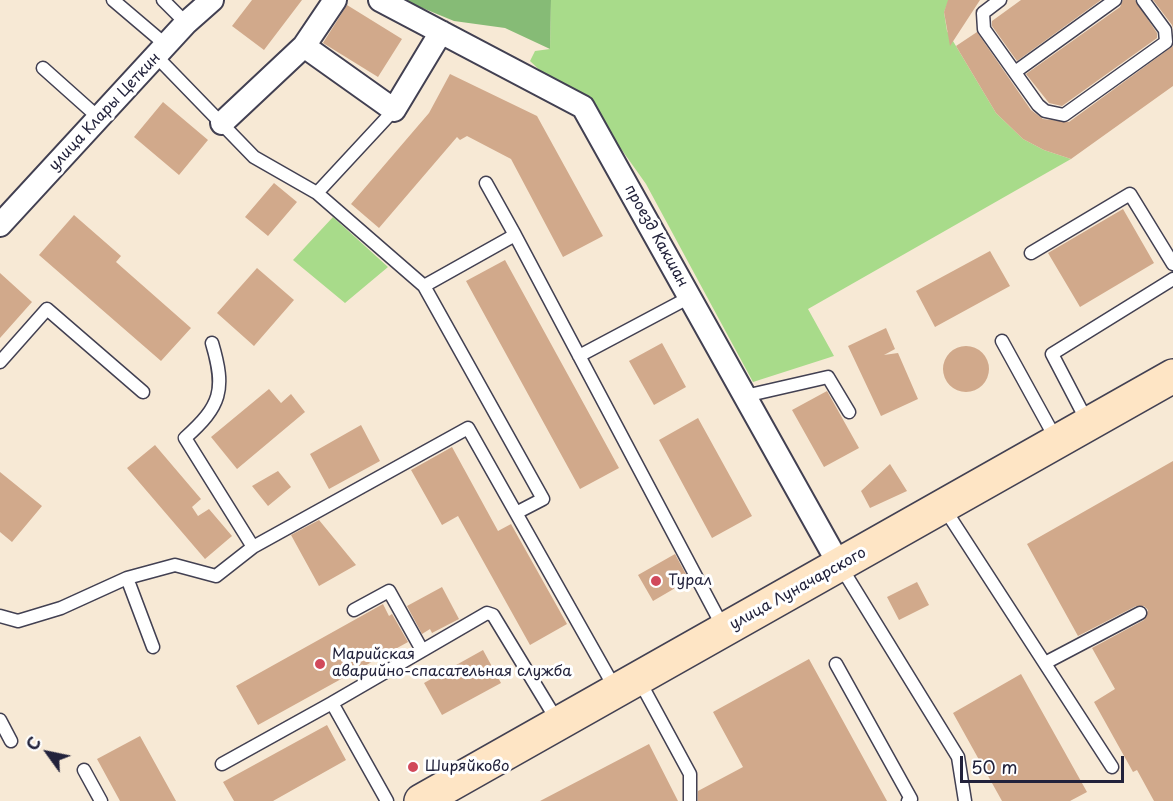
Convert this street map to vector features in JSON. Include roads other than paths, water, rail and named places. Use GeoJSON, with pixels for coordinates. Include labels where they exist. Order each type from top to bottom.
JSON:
{"type":"FeatureCollection","features":[{"type":"Feature","properties":{"kind":"main road","name":"улица Луначарского"},"geometry":{"type":"LineString","coordinates":[[421,801],[1173,376]]}},
{"type":"Feature","properties":{"kind":"street","name":"улица Клары Цеткин"},"geometry":{"type":"LineString","coordinates":[[0,225],[186,23],[212,0]]}},
{"type":"Feature","properties":{"kind":"street"},"geometry":{"type":"LineString","coordinates":[[222,123],[304,46],[334,0]]}},
{"type":"Feature","properties":{"kind":"street","name":"проезд Какшан"},"geometry":{"type":"LineString","coordinates":[[380,0],[583,107],[840,566]]}},
{"type":"Feature","properties":{"kind":"street"},"geometry":{"type":"LineString","coordinates":[[304,46],[394,110],[441,32]]}},
{"type":"Feature","properties":{"kind":"lane"},"geometry":{"type":"LineString","coordinates":[[113,0],[254,156],[317,193],[424,286],[543,499],[516,513]]}},
{"type":"Feature","properties":{"kind":"lane"},"geometry":{"type":"LineString","coordinates":[[163,0],[186,23]]}},
{"type":"Feature","properties":{"kind":"lane"},"geometry":{"type":"LineString","coordinates":[[1000,0],[983,14],[981,22],[984,29],[1045,111],[1064,116],[1166,42],[1165,30],[1143,0]]}},
{"type":"Feature","properties":{"kind":"lane"},"geometry":{"type":"LineString","coordinates":[[1015,72],[1115,0]]}},
{"type":"Feature","properties":{"kind":"lane"},"geometry":{"type":"LineString","coordinates":[[42,68],[99,118]]}},
{"type":"Feature","properties":{"kind":"lane"},"geometry":{"type":"LineString","coordinates":[[317,193],[394,110]]}},
{"type":"Feature","properties":{"kind":"lane"},"geometry":{"type":"LineString","coordinates":[[486,183],[725,630]]}},
{"type":"Feature","properties":{"kind":"lane"},"geometry":{"type":"LineString","coordinates":[[1030,253],[1130,194],[1173,264]]}},
{"type":"Feature","properties":{"kind":"lane"},"geometry":{"type":"LineString","coordinates":[[424,286],[515,235]]}},
{"type":"Feature","properties":{"kind":"lane"},"geometry":{"type":"LineString","coordinates":[[1089,424],[1053,354],[1173,279]]}},
{"type":"Feature","properties":{"kind":"lane"},"geometry":{"type":"LineString","coordinates":[[579,356],[690,297]]}},
{"type":"Feature","properties":{"kind":"lane"},"geometry":{"type":"LineString","coordinates":[[0,362],[47,309],[142,392]]}},
{"type":"Feature","properties":{"kind":"lane"},"geometry":{"type":"LineString","coordinates":[[1002,341],[1058,442]]}},
{"type":"Feature","properties":{"kind":"lane"},"geometry":{"type":"LineString","coordinates":[[212,343],[220,370],[219,397],[207,418],[185,438],[253,547]]}},
{"type":"Feature","properties":{"kind":"lane"},"geometry":{"type":"LineString","coordinates":[[745,396],[828,376],[849,412]]}},
{"type":"Feature","properties":{"kind":"lane"},"geometry":{"type":"LineString","coordinates":[[0,616],[18,621],[61,608],[127,578],[175,565],[216,576],[253,547],[468,428],[516,513],[628,685],[690,774],[690,801]]}},
{"type":"Feature","properties":{"kind":"lane"},"geometry":{"type":"LineString","coordinates":[[943,507],[1112,767]]}},
{"type":"Feature","properties":{"kind":"lane"},"geometry":{"type":"LineString","coordinates":[[840,566],[958,757],[965,801]]}},
{"type":"Feature","properties":{"kind":"lane"},"geometry":{"type":"LineString","coordinates":[[127,578],[153,647]]}},
{"type":"Feature","properties":{"kind":"lane"},"geometry":{"type":"LineString","coordinates":[[354,610],[389,591],[422,650]]}},
{"type":"Feature","properties":{"kind":"lane"},"geometry":{"type":"LineString","coordinates":[[222,764],[487,613],[493,615],[559,724]]}},
{"type":"Feature","properties":{"kind":"lane"},"geometry":{"type":"LineString","coordinates":[[1045,663],[1140,613]]}},
{"type":"Feature","properties":{"kind":"lane"},"geometry":{"type":"LineString","coordinates":[[837,664],[911,800],[908,801]]}},
{"type":"Feature","properties":{"kind":"lane"},"geometry":{"type":"LineString","coordinates":[[332,703],[387,801]]}},
{"type":"Feature","properties":{"kind":"lane"},"geometry":{"type":"LineString","coordinates":[[0,720],[11,741]]}},
{"type":"Feature","properties":{"kind":"lane"},"geometry":{"type":"LineString","coordinates":[[84,770],[101,801]]}},
{"type":"Feature","properties":{"kind":"place","name":"Турал"},"geometry":{"type":"Point","coordinates":[656,581]}},
{"type":"Feature","properties":{"kind":"place","name":"Марийская аварийно-спасательная служба"},"geometry":{"type":"Point","coordinates":[320,664]}},
{"type":"Feature","properties":{"kind":"place","name":"Ширяйково"},"geometry":{"type":"Point","coordinates":[413,767]}}]}
